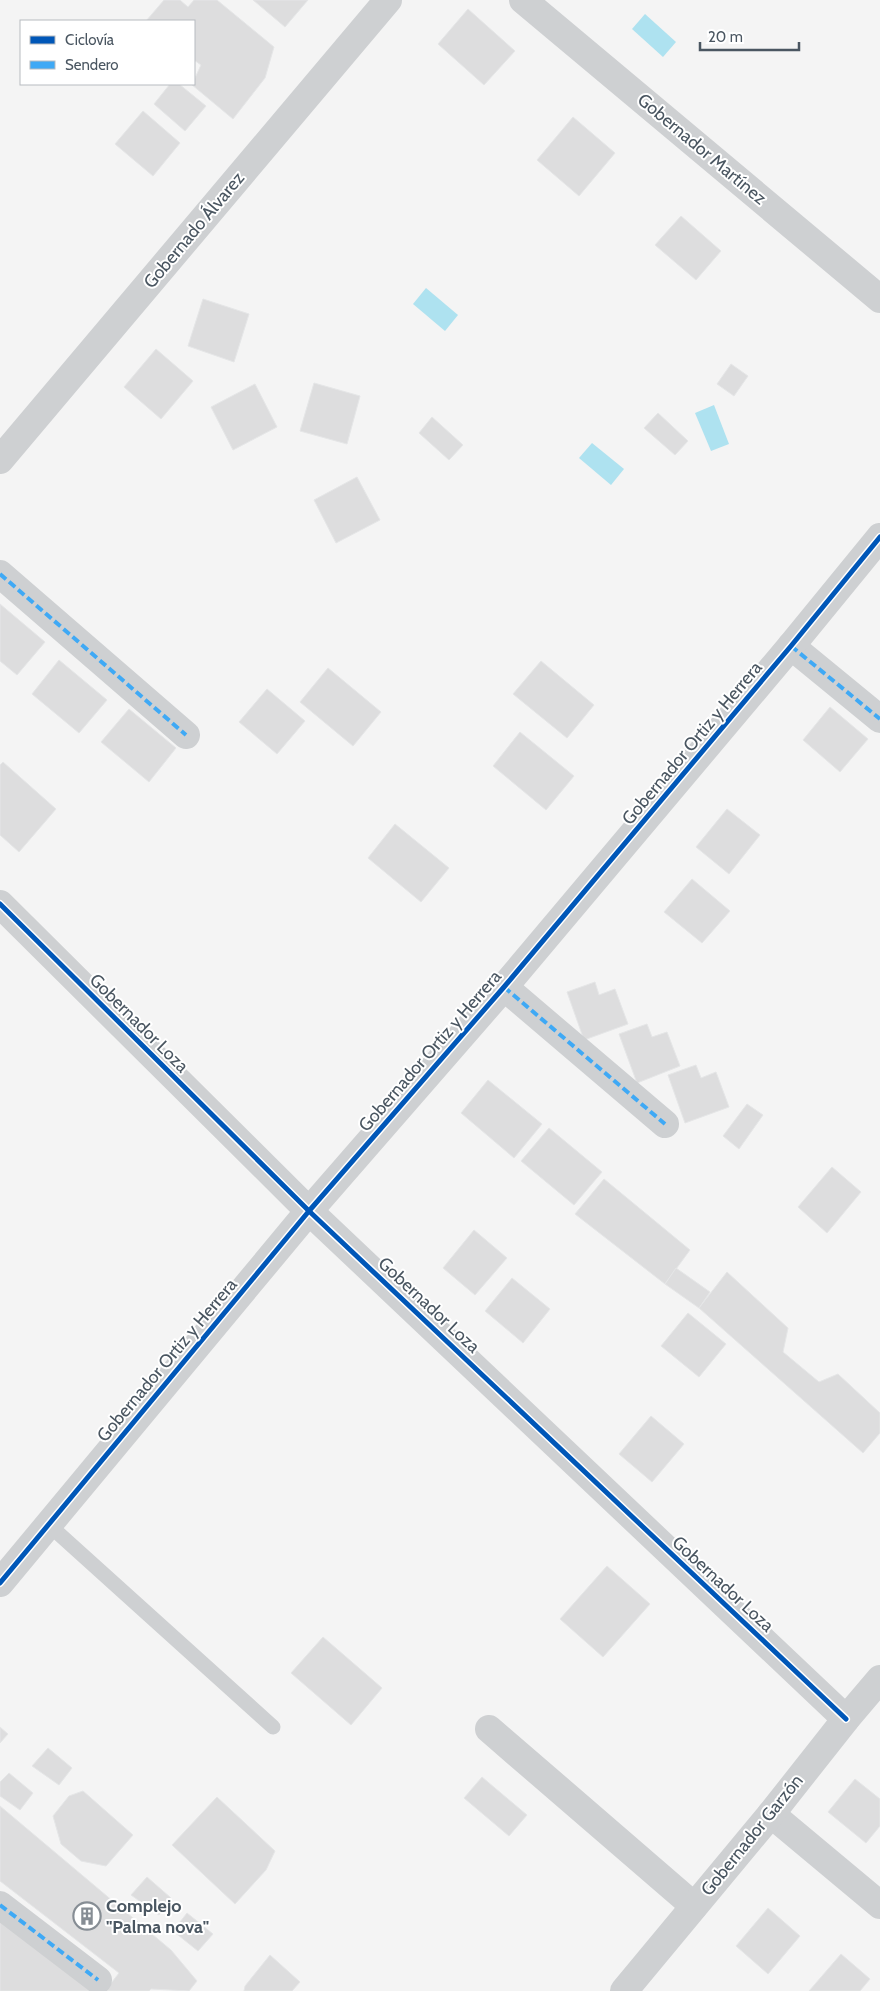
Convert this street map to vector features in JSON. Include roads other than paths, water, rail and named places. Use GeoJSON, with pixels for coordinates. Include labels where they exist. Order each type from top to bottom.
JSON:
{"type":"FeatureCollection","features":[{"type":"Feature","properties":{"kind":"street","name":"Gobernado Álvarez"},"geometry":{"type":"LineString","coordinates":[[0,460],[388,0]]}},
{"type":"Feature","properties":{"kind":"street","name":"Gobernador Martínez"},"geometry":{"type":"LineString","coordinates":[[523,0],[880,299]]}},
{"type":"Feature","properties":{"kind":"street","name":"Gobernador Ortiz y Herrera"},"geometry":{"type":"LineString","coordinates":[[0,1583],[309,1211],[504,987],[791,646],[880,537]]}},
{"type":"Feature","properties":{"kind":"street"},"geometry":{"type":"LineString","coordinates":[[0,574],[186,735]]}},
{"type":"Feature","properties":{"kind":"street"},"geometry":{"type":"LineString","coordinates":[[791,646],[880,719]]}},
{"type":"Feature","properties":{"kind":"street","name":"Gobernador Loza"},"geometry":{"type":"LineString","coordinates":[[0,904],[309,1211],[846,1719]]}},
{"type":"Feature","properties":{"kind":"street"},"geometry":{"type":"LineString","coordinates":[[504,987],[666,1124]]}},
{"type":"Feature","properties":{"kind":"street","name":"Gobernador Garzón"},"geometry":{"type":"LineString","coordinates":[[624,1991],[880,1679]]}},
{"type":"Feature","properties":{"kind":"street"},"geometry":{"type":"LineString","coordinates":[[488,1729],[694,1906]]}},
{"type":"Feature","properties":{"kind":"street"},"geometry":{"type":"LineString","coordinates":[[771,1814],[880,1905]]}},
{"type":"Feature","properties":{"kind":"street"},"geometry":{"type":"LineString","coordinates":[[0,1905],[98,1980]]}},
{"type":"Feature","properties":{"kind":"lane"},"geometry":{"type":"LineString","coordinates":[[48,1524],[273,1727]]}},
{"type":"Feature","properties":{"kind":"water"},"geometry":{"type":"Polygon","coordinates":[[[645,14],[676,42],[663,57],[632,29],[645,14]]]}},
{"type":"Feature","properties":{"kind":"water"},"geometry":{"type":"Polygon","coordinates":[[[426,288],[458,315],[445,331],[413,304],[426,288]]]}},
{"type":"Feature","properties":{"kind":"water"},"geometry":{"type":"Polygon","coordinates":[[[714,405],[729,444],[711,451],[695,413],[714,405]]]}},
{"type":"Feature","properties":{"kind":"water"},"geometry":{"type":"Polygon","coordinates":[[[592,443],[624,469],[611,485],[579,458],[592,443]]]}},
{"type":"Feature","properties":{"kind":"place","name":"Complejo \"Palma nova\""},"geometry":{"type":"Point","coordinates":[87,1916]}}]}
